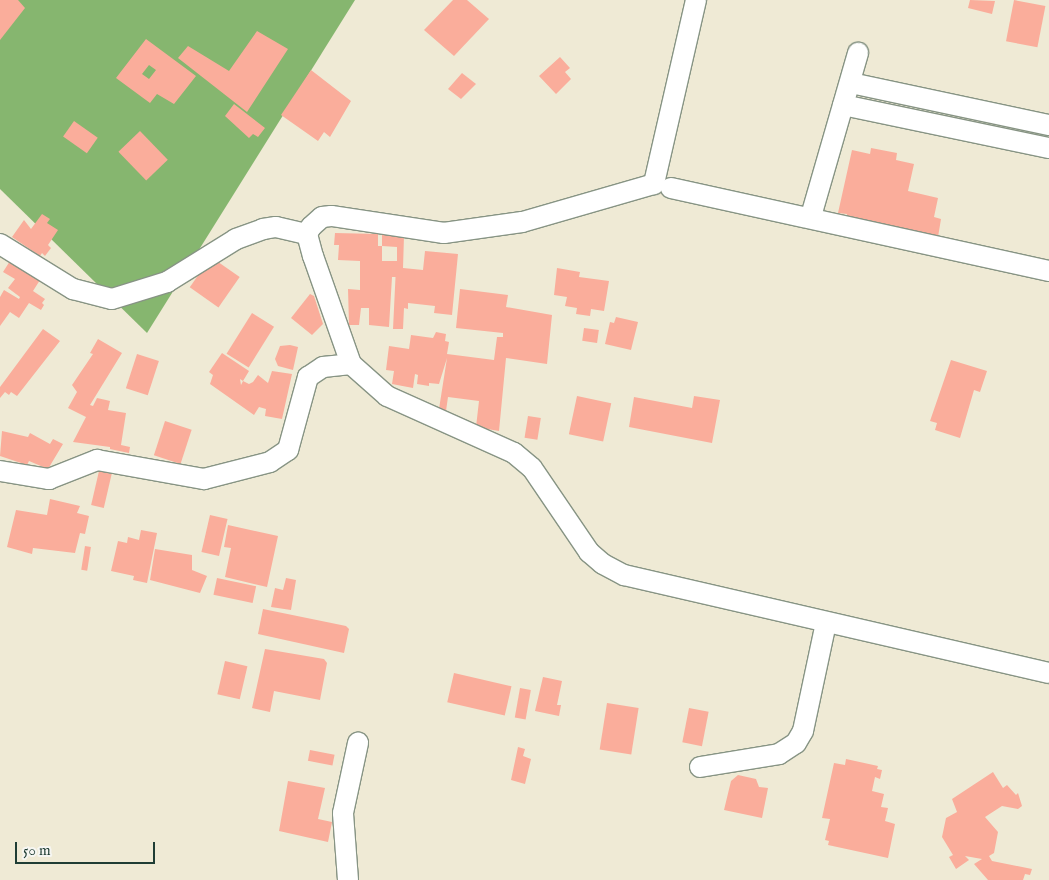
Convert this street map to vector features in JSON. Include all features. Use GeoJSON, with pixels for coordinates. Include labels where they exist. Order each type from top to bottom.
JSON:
{"type":"FeatureCollection","features":[{"type":"Feature","properties":{"kind":"street"},"geometry":{"type":"LineString","coordinates":[[307,234],[318,220],[331,216],[444,233],[522,222],[654,184],[696,0]]}},
{"type":"Feature","properties":{"kind":"street"},"geometry":{"type":"LineString","coordinates":[[810,216],[843,105],[852,83],[858,53]]}},
{"type":"Feature","properties":{"kind":"street"},"geometry":{"type":"LineString","coordinates":[[852,83],[1049,125]]}},
{"type":"Feature","properties":{"kind":"street"},"geometry":{"type":"LineString","coordinates":[[843,105],[1049,148]]}},
{"type":"Feature","properties":{"kind":"street"},"geometry":{"type":"LineString","coordinates":[[951,128],[957,106]]}},
{"type":"Feature","properties":{"kind":"street"},"geometry":{"type":"LineString","coordinates":[[671,188],[810,216],[1049,271]]}},
{"type":"Feature","properties":{"kind":"street"},"geometry":{"type":"LineString","coordinates":[[0,245],[73,289],[112,299],[167,282],[236,239],[263,229],[276,227],[307,234]]}},
{"type":"Feature","properties":{"kind":"street"},"geometry":{"type":"LineString","coordinates":[[307,234],[351,364],[387,396],[514,453],[532,468],[589,552],[603,564],[624,575],[1049,673]]}},
{"type":"Feature","properties":{"kind":"street"},"geometry":{"type":"LineString","coordinates":[[0,471],[49,479],[97,460],[204,479],[270,462],[288,450],[308,377],[323,367],[351,364]]}},
{"type":"Feature","properties":{"kind":"street"},"geometry":{"type":"LineString","coordinates":[[700,766],[779,754],[796,743],[803,731],[826,623]]}},
{"type":"Feature","properties":{"kind":"street"},"geometry":{"type":"LineString","coordinates":[[348,880],[343,812],[358,743]]}},
{"type":"Feature","properties":{"kind":"green space"},"geometry":{"type":"Polygon","coordinates":[[[0,0],[355,0],[147,333],[0,189],[0,0]]]}},
{"type":"Feature","properties":{"kind":"building"},"geometry":{"type":"Polygon","coordinates":[[[0,0],[18,0],[25,8],[0,40],[0,0]]]}},
{"type":"Feature","properties":{"kind":"building"},"geometry":{"type":"Polygon","coordinates":[[[453,0],[467,0],[489,19],[454,56],[424,30],[453,0]]]}},
{"type":"Feature","properties":{"kind":"building"},"geometry":{"type":"Polygon","coordinates":[[[970,0],[995,1],[992,14],[968,8],[970,0]]]}},
{"type":"Feature","properties":{"kind":"building"},"geometry":{"type":"Polygon","coordinates":[[[1014,0],[1045,6],[1037,47],[1006,41],[1014,0]]]}},
{"type":"Feature","properties":{"kind":"building"},"geometry":{"type":"Polygon","coordinates":[[[257,31],[288,49],[247,112],[178,58],[188,46],[229,71],[257,31]]]}},
{"type":"Feature","properties":{"kind":"building"},"geometry":{"type":"Polygon","coordinates":[[[146,39],[196,76],[174,104],[157,94],[150,103],[116,78],[146,39]],[[149,65],[142,74],[149,79],[156,70],[149,65]]]}},
{"type":"Feature","properties":{"kind":"building"},"geometry":{"type":"Polygon","coordinates":[[[560,57],[570,68],[565,72],[571,79],[556,94],[539,76],[560,57]]]}},
{"type":"Feature","properties":{"kind":"building"},"geometry":{"type":"Polygon","coordinates":[[[311,70],[351,101],[330,137],[324,132],[318,141],[281,115],[311,70]]]}},
{"type":"Feature","properties":{"kind":"building"},"geometry":{"type":"Polygon","coordinates":[[[462,73],[476,84],[461,99],[448,89],[462,73]]]}},
{"type":"Feature","properties":{"kind":"building"},"geometry":{"type":"Polygon","coordinates":[[[234,104],[265,128],[258,137],[253,134],[249,138],[225,116],[234,104]]]}},
{"type":"Feature","properties":{"kind":"building"},"geometry":{"type":"Polygon","coordinates":[[[74,121],[98,138],[87,153],[63,137],[74,121]]]}},
{"type":"Feature","properties":{"kind":"building"},"geometry":{"type":"Polygon","coordinates":[[[140,131],[168,160],[146,181],[118,152],[140,131]]]}},
{"type":"Feature","properties":{"kind":"building"},"geometry":{"type":"Polygon","coordinates":[[[871,148],[897,153],[896,160],[914,164],[908,191],[938,198],[934,217],[941,219],[938,237],[846,221],[847,214],[838,213],[852,150],[870,154],[871,148]]]}},
{"type":"Feature","properties":{"kind":"building"},"geometry":{"type":"Polygon","coordinates":[[[42,214],[50,219],[47,223],[58,230],[48,245],[51,248],[45,256],[42,253],[40,256],[12,237],[24,220],[31,229],[42,214]]]}},
{"type":"Feature","properties":{"kind":"building"},"geometry":{"type":"Polygon","coordinates":[[[335,233],[378,234],[378,246],[382,246],[382,234],[404,236],[403,268],[423,270],[425,251],[458,254],[452,315],[434,313],[435,306],[408,303],[408,309],[404,308],[403,329],[393,329],[396,277],[392,277],[389,327],[369,325],[369,308],[361,308],[359,325],[349,325],[348,289],[360,290],[360,261],[338,260],[339,245],[334,245],[335,233]],[[382,246],[382,261],[397,261],[397,247],[382,246]]]}},
{"type":"Feature","properties":{"kind":"building"},"geometry":{"type":"Polygon","coordinates":[[[211,257],[240,277],[218,307],[190,287],[211,257]]]}},
{"type":"Feature","properties":{"kind":"building"},"geometry":{"type":"Polygon","coordinates":[[[10,261],[40,280],[33,291],[45,299],[41,310],[29,303],[19,318],[10,312],[0,326],[0,297],[4,290],[19,299],[20,297],[8,288],[15,279],[3,272],[10,261]]]}},
{"type":"Feature","properties":{"kind":"building"},"geometry":{"type":"Polygon","coordinates":[[[557,268],[580,272],[579,277],[609,281],[604,311],[591,309],[590,316],[576,314],[577,308],[565,306],[567,297],[554,295],[557,268]]]}},
{"type":"Feature","properties":{"kind":"building"},"geometry":{"type":"Polygon","coordinates":[[[460,289],[508,295],[506,307],[552,315],[547,364],[506,358],[499,431],[476,427],[479,401],[448,397],[446,411],[439,409],[447,358],[439,384],[429,383],[429,386],[417,384],[418,375],[415,374],[413,388],[392,384],[394,371],[386,370],[389,346],[409,349],[411,335],[433,338],[436,332],[446,334],[445,341],[449,342],[447,354],[494,360],[497,337],[503,337],[503,333],[456,328],[460,289]]]}},
{"type":"Feature","properties":{"kind":"building"},"geometry":{"type":"Polygon","coordinates":[[[310,294],[314,296],[323,324],[312,335],[291,318],[310,294]]]}},
{"type":"Feature","properties":{"kind":"building"},"geometry":{"type":"Polygon","coordinates":[[[252,313],[274,327],[249,367],[227,354],[252,313]]]}},
{"type":"Feature","properties":{"kind":"building"},"geometry":{"type":"Polygon","coordinates":[[[616,317],[638,322],[631,350],[605,344],[610,322],[614,323],[616,317]]]}},
{"type":"Feature","properties":{"kind":"building"},"geometry":{"type":"Polygon","coordinates":[[[584,328],[599,330],[597,343],[582,341],[584,328]]]}},
{"type":"Feature","properties":{"kind":"building"},"geometry":{"type":"Polygon","coordinates":[[[43,329],[60,341],[17,396],[11,392],[9,395],[5,392],[0,398],[0,387],[43,329]]]}},
{"type":"Feature","properties":{"kind":"building"},"geometry":{"type":"Polygon","coordinates":[[[98,339],[122,353],[90,405],[93,406],[97,398],[110,401],[108,410],[126,413],[121,445],[130,447],[129,453],[110,449],[110,447],[73,442],[86,417],[68,408],[77,392],[72,385],[93,354],[90,353],[98,339]]]}},
{"type":"Feature","properties":{"kind":"building"},"geometry":{"type":"Polygon","coordinates":[[[290,345],[298,347],[293,370],[278,366],[275,359],[280,346],[290,345]]]}},
{"type":"Feature","properties":{"kind":"building"},"geometry":{"type":"Polygon","coordinates":[[[222,353],[249,371],[243,381],[249,384],[258,375],[268,383],[272,371],[292,374],[282,419],[265,416],[266,409],[259,407],[254,415],[210,384],[213,375],[209,372],[222,353]]]}},
{"type":"Feature","properties":{"kind":"building"},"geometry":{"type":"Polygon","coordinates":[[[137,354],[159,361],[148,395],[126,388],[137,354]]]}},
{"type":"Feature","properties":{"kind":"building"},"geometry":{"type":"Polygon","coordinates":[[[951,360],[987,371],[980,392],[974,390],[960,438],[935,430],[937,423],[930,421],[951,360]]]}},
{"type":"Feature","properties":{"kind":"building"},"geometry":{"type":"Polygon","coordinates":[[[577,396],[611,403],[603,441],[569,434],[577,396]]]}},
{"type":"Feature","properties":{"kind":"building"},"geometry":{"type":"Polygon","coordinates":[[[694,396],[720,400],[712,443],[629,427],[634,397],[692,408],[694,396]]]}},
{"type":"Feature","properties":{"kind":"building"},"geometry":{"type":"Polygon","coordinates":[[[528,416],[541,418],[537,440],[525,438],[528,416]]]}},
{"type":"Feature","properties":{"kind":"building"},"geometry":{"type":"Polygon","coordinates":[[[165,421],[192,430],[181,464],[154,455],[165,421]]]}},
{"type":"Feature","properties":{"kind":"building"},"geometry":{"type":"Polygon","coordinates":[[[2,431],[28,437],[30,433],[50,444],[53,439],[63,444],[48,469],[29,461],[27,465],[0,456],[2,431]]]}},
{"type":"Feature","properties":{"kind":"building"},"geometry":{"type":"Polygon","coordinates":[[[99,471],[112,474],[104,508],[91,505],[99,471]]]}},
{"type":"Feature","properties":{"kind":"building"},"geometry":{"type":"Polygon","coordinates":[[[50,499],[80,506],[77,513],[89,516],[85,534],[80,533],[75,553],[33,548],[32,554],[7,547],[16,510],[47,515],[50,499]]]}},
{"type":"Feature","properties":{"kind":"building"},"geometry":{"type":"Polygon","coordinates":[[[210,515],[228,519],[219,556],[201,552],[210,515]]]}},
{"type":"Feature","properties":{"kind":"building"},"geometry":{"type":"Polygon","coordinates":[[[228,525],[278,536],[267,587],[225,577],[231,548],[224,547],[228,525]]]}},
{"type":"Feature","properties":{"kind":"building"},"geometry":{"type":"Polygon","coordinates":[[[141,530],[157,533],[147,583],[133,580],[134,576],[111,571],[118,541],[127,543],[128,537],[139,540],[141,530]]]}},
{"type":"Feature","properties":{"kind":"building"},"geometry":{"type":"Polygon","coordinates":[[[85,546],[91,547],[87,571],[81,570],[85,546]]]}},
{"type":"Feature","properties":{"kind":"building"},"geometry":{"type":"Polygon","coordinates":[[[155,549],[192,555],[192,570],[207,576],[200,593],[150,580],[155,549]]]}},
{"type":"Feature","properties":{"kind":"building"},"geometry":{"type":"Polygon","coordinates":[[[217,578],[256,586],[253,603],[213,595],[217,578]]]}},
{"type":"Feature","properties":{"kind":"building"},"geometry":{"type":"Polygon","coordinates":[[[286,578],[296,580],[291,610],[271,607],[275,588],[283,590],[286,578]]]}},
{"type":"Feature","properties":{"kind":"building"},"geometry":{"type":"Polygon","coordinates":[[[263,609],[346,626],[349,629],[344,653],[258,634],[263,609]]]}},
{"type":"Feature","properties":{"kind":"building"},"geometry":{"type":"Polygon","coordinates":[[[265,649],[324,659],[327,663],[320,700],[274,691],[270,712],[252,708],[265,649]]]}},
{"type":"Feature","properties":{"kind":"building"},"geometry":{"type":"Polygon","coordinates":[[[225,661],[247,666],[240,699],[217,694],[225,661]]]}},
{"type":"Feature","properties":{"kind":"building"},"geometry":{"type":"Polygon","coordinates":[[[454,673],[511,686],[505,716],[447,702],[454,673]]]}},
{"type":"Feature","properties":{"kind":"building"},"geometry":{"type":"Polygon","coordinates":[[[543,677],[562,681],[557,705],[561,705],[559,716],[535,711],[543,677]]]}},
{"type":"Feature","properties":{"kind":"building"},"geometry":{"type":"Polygon","coordinates":[[[520,688],[531,690],[526,719],[515,718],[520,688]]]}},
{"type":"Feature","properties":{"kind":"building"},"geometry":{"type":"Polygon","coordinates":[[[607,703],[639,708],[631,754],[600,749],[607,703]]]}},
{"type":"Feature","properties":{"kind":"building"},"geometry":{"type":"Polygon","coordinates":[[[689,708],[709,712],[702,746],[682,742],[689,708]]]}},
{"type":"Feature","properties":{"kind":"building"},"geometry":{"type":"Polygon","coordinates":[[[518,747],[525,749],[523,756],[531,759],[525,784],[511,780],[518,747]]]}},
{"type":"Feature","properties":{"kind":"building"},"geometry":{"type":"Polygon","coordinates":[[[310,750],[335,755],[332,766],[308,761],[310,750]]]}},
{"type":"Feature","properties":{"kind":"building"},"geometry":{"type":"Polygon","coordinates":[[[846,759],[878,766],[877,769],[882,770],[880,779],[875,777],[872,791],[884,794],[881,807],[888,808],[885,821],[895,824],[888,858],[828,845],[829,841],[825,840],[830,819],[822,818],[834,763],[845,765],[846,759]]]}},
{"type":"Feature","properties":{"kind":"building"},"geometry":{"type":"Polygon","coordinates":[[[993,772],[1003,788],[1007,785],[1016,795],[1018,793],[1022,806],[1018,809],[1002,806],[985,817],[998,832],[994,853],[989,856],[992,861],[1032,869],[1030,875],[1025,874],[1023,880],[988,880],[974,864],[982,859],[965,856],[969,860],[956,869],[949,857],[953,855],[942,837],[946,818],[957,812],[952,799],[993,772]]]}},
{"type":"Feature","properties":{"kind":"building"},"geometry":{"type":"Polygon","coordinates":[[[738,775],[756,779],[759,787],[768,788],[762,818],[724,810],[731,781],[738,775]]]}},
{"type":"Feature","properties":{"kind":"building"},"geometry":{"type":"Polygon","coordinates":[[[288,781],[325,788],[318,819],[332,822],[328,842],[279,831],[288,781]]]}}]}
